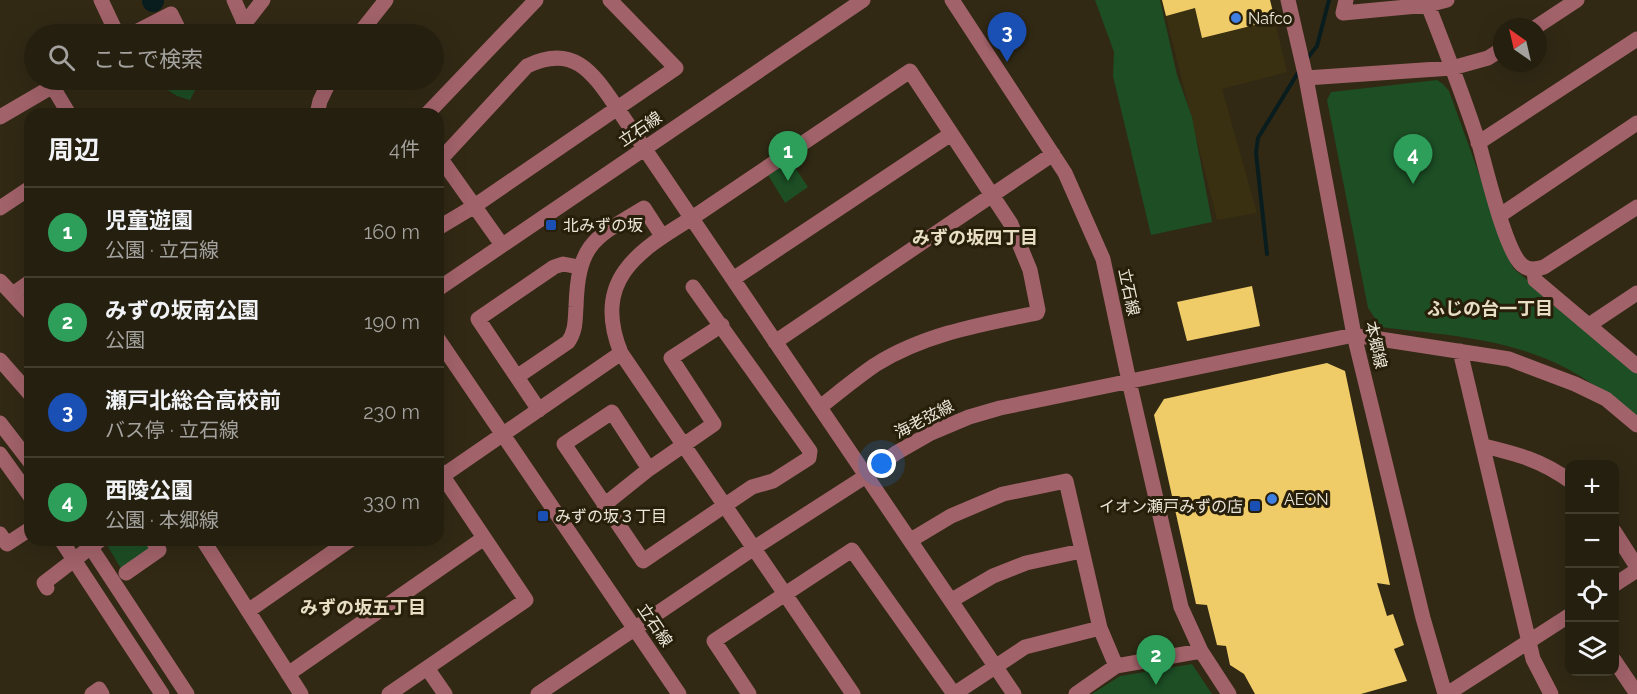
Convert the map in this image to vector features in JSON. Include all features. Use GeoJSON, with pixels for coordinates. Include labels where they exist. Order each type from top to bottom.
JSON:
{"type":"FeatureCollection","features":[{"type":"Feature","properties":{"kind":"street"},"geometry":{"type":"LineString","coordinates":[[101,0],[112,24]]}},
{"type":"Feature","properties":{"kind":"street"},"geometry":{"type":"LineString","coordinates":[[234,0],[245,24]]}},
{"type":"Feature","properties":{"kind":"street"},"geometry":{"type":"LineString","coordinates":[[250,24],[263,0]]}},
{"type":"Feature","properties":{"kind":"street"},"geometry":{"type":"LineString","coordinates":[[366,24],[386,0]]}},
{"type":"Feature","properties":{"kind":"street"},"geometry":{"type":"LineString","coordinates":[[433,108],[536,0]]}},
{"type":"Feature","properties":{"kind":"street"},"geometry":{"type":"LineString","coordinates":[[444,224],[676,69],[610,0]]}},
{"type":"Feature","properties":{"kind":"street","name":"立石線"},"geometry":{"type":"LineString","coordinates":[[444,285],[863,0]]}},
{"type":"Feature","properties":{"kind":"street","name":"立石線"},"geometry":{"type":"LineString","coordinates":[[952,0],[1053,154],[1073,190],[1103,259],[1168,558],[1181,607],[1201,651],[1229,694]]}},
{"type":"Feature","properties":{"kind":"street","name":"本郷線"},"geometry":{"type":"LineString","coordinates":[[1288,0],[1304,69],[1354,335],[1423,618],[1446,694]]}},
{"type":"Feature","properties":{"kind":"street"},"geometry":{"type":"LineString","coordinates":[[1346,0],[1343,13],[1447,0]]}},
{"type":"Feature","properties":{"kind":"street"},"geometry":{"type":"LineString","coordinates":[[1547,20],[1577,0]]}},
{"type":"Feature","properties":{"kind":"street"},"geometry":{"type":"LineString","coordinates":[[1428,2],[1478,143],[1499,216],[1515,255],[1522,265],[1534,270],[1544,267],[1637,207]]}},
{"type":"Feature","properties":{"kind":"street"},"geometry":{"type":"LineString","coordinates":[[152,24],[171,14],[176,24]]}},
{"type":"Feature","properties":{"kind":"street"},"geometry":{"type":"LineString","coordinates":[[1478,143],[1637,39]]}},
{"type":"Feature","properties":{"kind":"street"},"geometry":{"type":"LineString","coordinates":[[1304,69],[1452,68],[1493,55]]}},
{"type":"Feature","properties":{"kind":"street"},"geometry":{"type":"LineString","coordinates":[[444,156],[527,66],[541,59],[560,57],[578,62],[594,75],[1014,694]]}},
{"type":"Feature","properties":{"kind":"street"},"geometry":{"type":"LineString","coordinates":[[820,407],[876,365],[917,345],[961,329],[1037,313],[1030,270],[1011,224],[910,71],[662,236],[631,261],[615,290],[612,314],[614,336],[621,353],[853,694]]}},
{"type":"Feature","properties":{"kind":"street"},"geometry":{"type":"LineString","coordinates":[[0,117],[46,90]]}},
{"type":"Feature","properties":{"kind":"street"},"geometry":{"type":"LineString","coordinates":[[55,90],[65,108]]}},
{"type":"Feature","properties":{"kind":"street"},"geometry":{"type":"LineString","coordinates":[[318,108],[325,90]]}},
{"type":"Feature","properties":{"kind":"street"},"geometry":{"type":"LineString","coordinates":[[1499,216],[1637,123]]}},
{"type":"Feature","properties":{"kind":"street"},"geometry":{"type":"LineString","coordinates":[[733,279],[951,134]]}},
{"type":"Feature","properties":{"kind":"street"},"geometry":{"type":"LineString","coordinates":[[775,342],[1053,154]]}},
{"type":"Feature","properties":{"kind":"street"},"geometry":{"type":"LineString","coordinates":[[444,164],[502,245]]}},
{"type":"Feature","properties":{"kind":"street"},"geometry":{"type":"LineString","coordinates":[[0,208],[24,192]]}},
{"type":"Feature","properties":{"kind":"street"},"geometry":{"type":"LineString","coordinates":[[518,376],[568,342],[572,336],[575,326],[579,267],[599,236],[644,208],[662,236]]}},
{"type":"Feature","properties":{"kind":"street"},"geometry":{"type":"LineString","coordinates":[[539,410],[478,319],[554,267],[563,264],[579,267]]}},
{"type":"Feature","properties":{"kind":"street"},"geometry":{"type":"LineString","coordinates":[[1534,270],[1535,280],[1637,366]]}},
{"type":"Feature","properties":{"kind":"street"},"geometry":{"type":"LineString","coordinates":[[0,281],[24,306]]}},
{"type":"Feature","properties":{"kind":"street"},"geometry":{"type":"LineString","coordinates":[[13,294],[24,286]]}},
{"type":"Feature","properties":{"kind":"street"},"geometry":{"type":"LineString","coordinates":[[649,469],[612,412],[564,444],[643,561],[752,487],[773,481],[809,458],[810,451],[693,287]]}},
{"type":"Feature","properties":{"kind":"street"},"geometry":{"type":"LineString","coordinates":[[1589,326],[1637,293]]}},
{"type":"Feature","properties":{"kind":"street"},"geometry":{"type":"LineString","coordinates":[[604,505],[649,469],[714,424],[717,418],[670,358],[722,325]]}},
{"type":"Feature","properties":{"kind":"street"},"geometry":{"type":"LineString","coordinates":[[1354,335],[1509,359],[1575,384],[1605,399],[1637,425]]}},
{"type":"Feature","properties":{"kind":"street","name":"海老弦線"},"geometry":{"type":"LineString","coordinates":[[538,694],[754,548],[866,476],[896,453],[931,433],[969,417],[1000,408],[1354,335]]}},
{"type":"Feature","properties":{"kind":"street","name":"立石線"},"geometry":{"type":"LineString","coordinates":[[444,348],[679,694]]}},
{"type":"Feature","properties":{"kind":"street"},"geometry":{"type":"LineString","coordinates":[[1461,351],[1533,659],[1551,694]]}},
{"type":"Feature","properties":{"kind":"street"},"geometry":{"type":"LineString","coordinates":[[444,471],[539,410],[621,353]]}},
{"type":"Feature","properties":{"kind":"street"},"geometry":{"type":"LineString","coordinates":[[0,360],[24,387]]}},
{"type":"Feature","properties":{"kind":"street"},"geometry":{"type":"LineString","coordinates":[[0,423],[24,454]]}},
{"type":"Feature","properties":{"kind":"street"},"geometry":{"type":"LineString","coordinates":[[1484,446],[1528,457],[1551,467],[1565,478]]}},
{"type":"Feature","properties":{"kind":"street"},"geometry":{"type":"LineString","coordinates":[[0,454],[24,487]]}},
{"type":"Feature","properties":{"kind":"street"},"geometry":{"type":"LineString","coordinates":[[389,694],[526,600],[444,480]]}},
{"type":"Feature","properties":{"kind":"street"},"geometry":{"type":"LineString","coordinates":[[911,540],[951,516],[1003,494],[1066,481],[1100,628],[1116,666]]}},
{"type":"Feature","properties":{"kind":"street"},"geometry":{"type":"LineString","coordinates":[[0,534],[7,544],[24,533]]}},
{"type":"Feature","properties":{"kind":"street"},"geometry":{"type":"LineString","coordinates":[[288,674],[484,538]]}},
{"type":"Feature","properties":{"kind":"street"},"geometry":{"type":"LineString","coordinates":[[1619,539],[1637,568],[1619,581]]}},
{"type":"Feature","properties":{"kind":"street"},"geometry":{"type":"LineString","coordinates":[[65,546],[162,694]]}},
{"type":"Feature","properties":{"kind":"street"},"geometry":{"type":"LineString","coordinates":[[90,546],[188,694]]}},
{"type":"Feature","properties":{"kind":"street"},"geometry":{"type":"LineString","coordinates":[[47,588],[44,584],[92,546]]}},
{"type":"Feature","properties":{"kind":"street"},"geometry":{"type":"LineString","coordinates":[[126,573],[159,550],[156,546]]}},
{"type":"Feature","properties":{"kind":"street"},"geometry":{"type":"LineString","coordinates":[[211,546],[301,694]]}},
{"type":"Feature","properties":{"kind":"street"},"geometry":{"type":"LineString","coordinates":[[248,610],[341,546]]}},
{"type":"Feature","properties":{"kind":"street"},"geometry":{"type":"LineString","coordinates":[[749,694],[714,641],[852,550],[954,694],[1025,647],[1100,628]]}},
{"type":"Feature","properties":{"kind":"street"},"geometry":{"type":"LineString","coordinates":[[952,600],[993,576],[1026,563],[1082,551]]}},
{"type":"Feature","properties":{"kind":"street"},"geometry":{"type":"LineString","coordinates":[[1446,694],[1565,617]]}},
{"type":"Feature","properties":{"kind":"street"},"geometry":{"type":"LineString","coordinates":[[1076,694],[1116,666],[1201,651]]}},
{"type":"Feature","properties":{"kind":"street"},"geometry":{"type":"LineString","coordinates":[[1619,667],[1637,694]]}},
{"type":"Feature","properties":{"kind":"street"},"geometry":{"type":"LineString","coordinates":[[427,668],[445,694]]}},
{"type":"Feature","properties":{"kind":"street"},"geometry":{"type":"LineString","coordinates":[[92,694],[99,689],[102,694]]}},
{"type":"Feature","properties":{"kind":"shaded area"},"geometry":{"type":"Polygon","coordinates":[[[1162,0],[1270,0],[1287,72],[1222,89],[1257,213],[1217,220],[1162,0]]]}},
{"type":"Feature","properties":{"kind":"green space"},"geometry":{"type":"Polygon","coordinates":[[[1095,0],[1160,0],[1177,75],[1192,117],[1212,222],[1151,235],[1113,76],[1114,52],[1095,0]]]}},
{"type":"Feature","properties":{"kind":"green space"},"geometry":{"type":"Polygon","coordinates":[[[1437,80],[1449,91],[1513,268],[1637,373],[1637,416],[1603,391],[1557,363],[1505,345],[1443,334],[1381,327],[1368,308],[1327,100],[1331,92],[1437,80]]]}},
{"type":"Feature","properties":{"kind":"green space"},"geometry":{"type":"Polygon","coordinates":[[[168,90],[195,90],[190,100],[168,90]]]}},
{"type":"Feature","properties":{"kind":"green space"},"geometry":{"type":"Polygon","coordinates":[[[790,160],[808,187],[785,203],[768,175],[790,160]]]}},
{"type":"Feature","properties":{"kind":"green space"},"geometry":{"type":"Polygon","coordinates":[[[108,546],[150,546],[153,551],[123,572],[108,546]]]}},
{"type":"Feature","properties":{"kind":"green space"},"geometry":{"type":"Polygon","coordinates":[[[1192,664],[1212,694],[1092,694],[1120,676],[1192,664]]]}},
{"type":"Feature","properties":{"kind":"building","name":"Nafco"},"geometry":{"type":"Polygon","coordinates":[[[1162,0],[1270,0],[1275,20],[1202,38],[1195,8],[1166,16],[1162,0]]]}},
{"type":"Feature","properties":{"kind":"building"},"geometry":{"type":"Polygon","coordinates":[[[1252,286],[1260,326],[1187,341],[1177,302],[1252,286]]]}},
{"type":"Feature","properties":{"kind":"building","name":"AEON"},"geometry":{"type":"Polygon","coordinates":[[[1327,363],[1345,371],[1390,585],[1377,583],[1387,616],[1393,614],[1404,645],[1394,649],[1407,681],[1361,694],[1255,694],[1244,674],[1230,665],[1226,646],[1217,645],[1207,605],[1196,604],[1154,415],[1164,399],[1327,363]]]}},
{"type":"Feature","properties":{"kind":"waterway"},"geometry":{"type":"LineString","coordinates":[[1306,60],[1317,46],[1329,0]]}},
{"type":"Feature","properties":{"kind":"waterway"},"geometry":{"type":"LineString","coordinates":[[1267,254],[1256,153],[1258,138],[1299,71]]}},
{"type":"Feature","properties":{"kind":"place","name":"Nafco"},"geometry":{"type":"Point","coordinates":[1236,18]}},
{"type":"Feature","properties":{"kind":"place","name":"瀬戸北総合高校前"},"geometry":{"type":"Point","coordinates":[1007,62]}},
{"type":"Feature","properties":{"kind":"place","name":"児童遊園"},"geometry":{"type":"Point","coordinates":[788,181]}},
{"type":"Feature","properties":{"kind":"place","name":"西陵公園"},"geometry":{"type":"Point","coordinates":[1413,184]}},
{"type":"Feature","properties":{"kind":"place","name":"北みずの坂"},"geometry":{"type":"Point","coordinates":[551,225]}},
{"type":"Feature","properties":{"kind":"place","name":"AEON"},"geometry":{"type":"Point","coordinates":[1272,499]}},
{"type":"Feature","properties":{"kind":"place","name":"イオン瀬戸みずの店"},"geometry":{"type":"Point","coordinates":[1255,506]}},
{"type":"Feature","properties":{"kind":"place","name":"みずの坂３丁目"},"geometry":{"type":"Point","coordinates":[543,516]}},
{"type":"Feature","properties":{"kind":"place","name":"みずの坂南公園"},"geometry":{"type":"Point","coordinates":[1156,685]}},
{"type":"Feature","properties":{"kind":"district","name":"みずの坂四丁目"},"geometry":{"type":"Point","coordinates":[975,237]}},
{"type":"Feature","properties":{"kind":"district","name":"ふじの台一丁目"},"geometry":{"type":"Point","coordinates":[1490,308]}},
{"type":"Feature","properties":{"kind":"district","name":"みずの坂五丁目"},"geometry":{"type":"Point","coordinates":[363,607]}}]}
